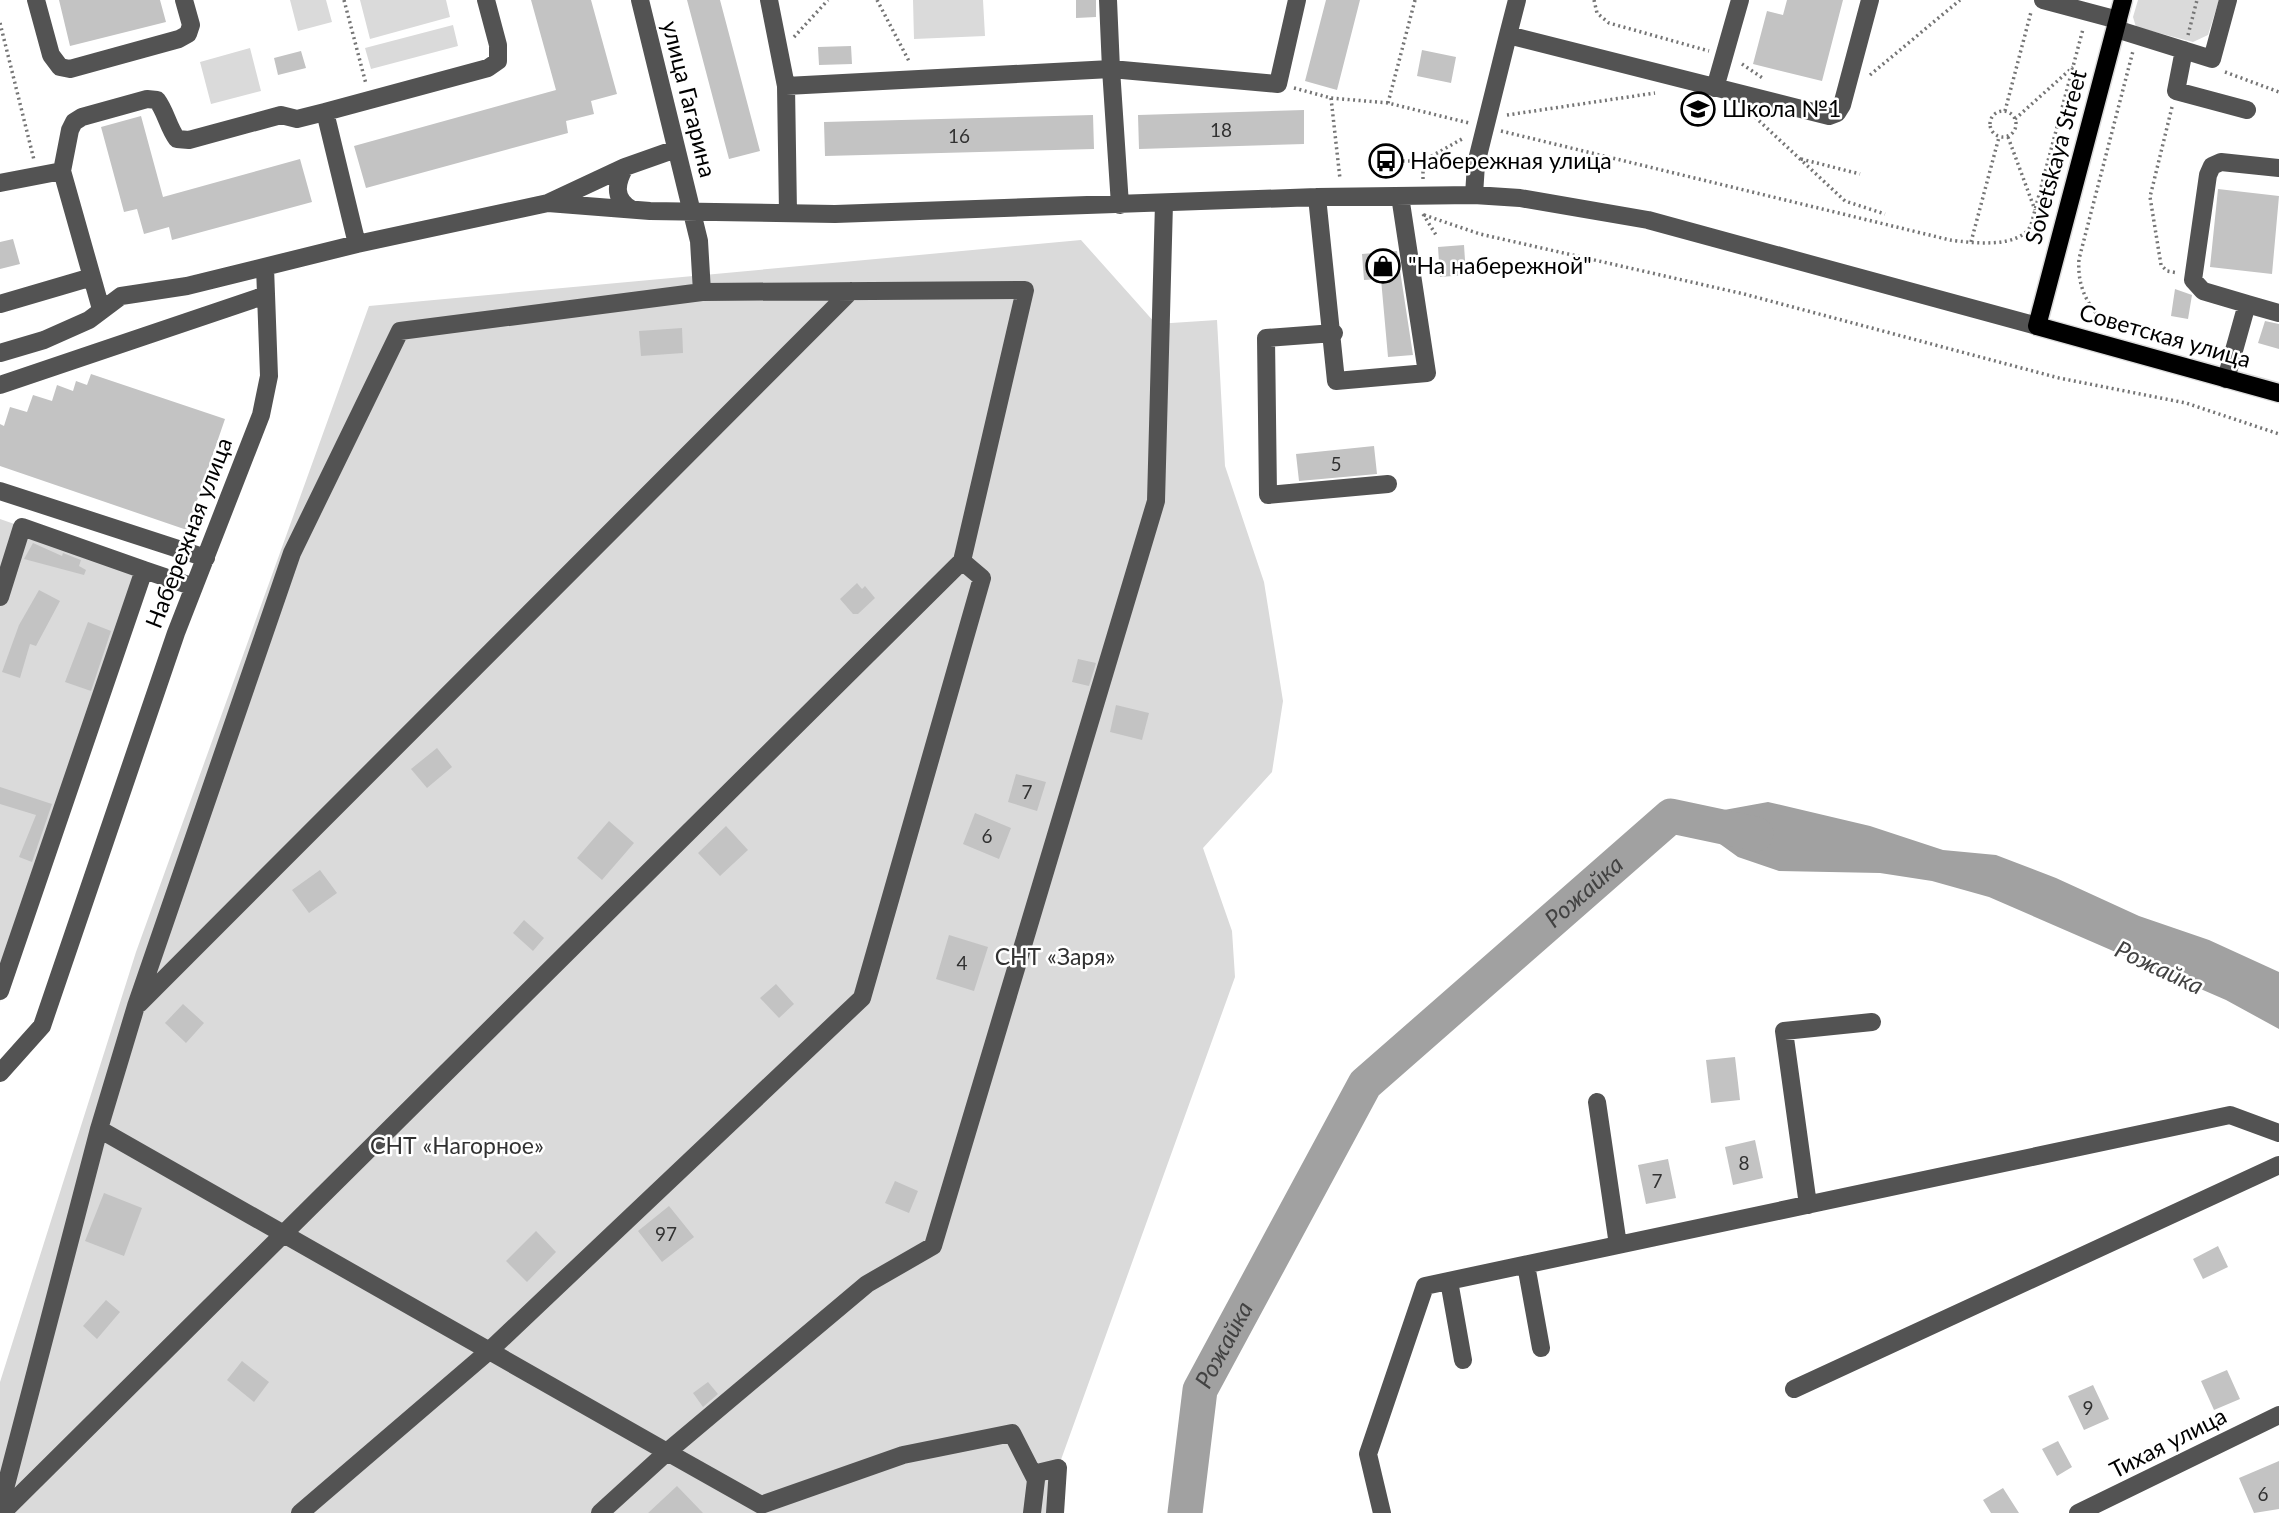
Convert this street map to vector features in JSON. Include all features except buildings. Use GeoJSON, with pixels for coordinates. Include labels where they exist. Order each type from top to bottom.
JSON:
{"type":"FeatureCollection","features":[{"type":"Feature","properties":{"kind":"main road","name":"Sovetskaya Street"},"geometry":{"type":"LineString","coordinates":[[2037,326],[2123,0]]}},
{"type":"Feature","properties":{"kind":"main road","name":"Советская улица"},"geometry":{"type":"LineString","coordinates":[[2037,326],[2279,393]]}},
{"type":"Feature","properties":{"kind":"street"},"geometry":{"type":"LineString","coordinates":[[36,0],[51,55],[60,67],[71,69],[179,40],[188,34],[191,25],[184,0]]}},
{"type":"Feature","properties":{"kind":"street"},"geometry":{"type":"LineString","coordinates":[[101,309],[62,171],[74,122],[147,99],[157,100],[164,109],[169,128],[177,139],[189,140],[281,115],[297,120],[488,68],[498,61],[498,45],[486,0]]}},
{"type":"Feature","properties":{"kind":"street","name":"улица Гагарина"},"geometry":{"type":"LineString","coordinates":[[640,0],[699,241],[702,292]]}},
{"type":"Feature","properties":{"kind":"street"},"geometry":{"type":"LineString","coordinates":[[769,0],[786,86],[788,213]]}},
{"type":"Feature","properties":{"kind":"street"},"geometry":{"type":"LineString","coordinates":[[1108,0],[1120,205]]}},
{"type":"Feature","properties":{"kind":"street"},"geometry":{"type":"LineString","coordinates":[[786,86],[1111,69],[1278,84],[1297,0]]}},
{"type":"Feature","properties":{"kind":"street"},"geometry":{"type":"LineString","coordinates":[[1474,195],[1474,171],[1517,0]]}},
{"type":"Feature","properties":{"kind":"street"},"geometry":{"type":"LineString","coordinates":[[1721,90],[1725,53],[1740,0]]}},
{"type":"Feature","properties":{"kind":"street"},"geometry":{"type":"LineString","coordinates":[[1508,35],[1824,116],[1837,113],[1844,96],[1870,0]]}},
{"type":"Feature","properties":{"kind":"street"},"geometry":{"type":"LineString","coordinates":[[2043,0],[2088,12],[2137,36],[2212,59],[2228,0]]}},
{"type":"Feature","properties":{"kind":"street"},"geometry":{"type":"LineString","coordinates":[[2184,50],[2176,91],[2247,110]]}},
{"type":"Feature","properties":{"kind":"street"},"geometry":{"type":"LineString","coordinates":[[325,112],[357,244]]}},
{"type":"Feature","properties":{"kind":"street"},"geometry":{"type":"LineString","coordinates":[[0,353],[44,340],[89,320],[101,309],[130,293],[187,286],[357,244],[548,203],[625,167],[676,149]]}},
{"type":"Feature","properties":{"kind":"street"},"geometry":{"type":"LineString","coordinates":[[2279,168],[2224,162],[2212,166],[2208,175],[2193,276],[2199,289],[2279,313]]}},
{"type":"Feature","properties":{"kind":"street"},"geometry":{"type":"LineString","coordinates":[[625,167],[617,188],[619,198],[631,209]]}},
{"type":"Feature","properties":{"kind":"street"},"geometry":{"type":"LineString","coordinates":[[0,183],[62,171]]}},
{"type":"Feature","properties":{"kind":"street"},"geometry":{"type":"LineString","coordinates":[[548,203],[631,209],[788,213],[1317,197],[1474,195],[1541,200],[1627,215],[2037,326]]}},
{"type":"Feature","properties":{"kind":"street"},"geometry":{"type":"LineString","coordinates":[[1317,197],[1334,332],[1336,381],[1427,373],[1400,196]]}},
{"type":"Feature","properties":{"kind":"street"},"geometry":{"type":"LineString","coordinates":[[600,1513],[667,1452],[867,1283],[933,1246],[1156,501],[1164,203]]}},
{"type":"Feature","properties":{"kind":"street","name":"Набережная улица"},"geometry":{"type":"LineString","coordinates":[[0,1073],[42,1026],[194,587],[267,395],[265,267]]}},
{"type":"Feature","properties":{"kind":"street"},"geometry":{"type":"LineString","coordinates":[[0,304],[92,277]]}},
{"type":"Feature","properties":{"kind":"street"},"geometry":{"type":"LineString","coordinates":[[0,1508],[99,1129],[136,1006],[292,553],[400,331],[702,292],[1026,290],[962,561],[2,1513]]}},
{"type":"Feature","properties":{"kind":"street"},"geometry":{"type":"LineString","coordinates":[[136,1006],[851,291]]}},
{"type":"Feature","properties":{"kind":"street"},"geometry":{"type":"LineString","coordinates":[[0,385],[266,295]]}},
{"type":"Feature","properties":{"kind":"street"},"geometry":{"type":"LineString","coordinates":[[2226,379],[2247,304]]}},
{"type":"Feature","properties":{"kind":"street"},"geometry":{"type":"LineString","coordinates":[[1334,332],[1266,338],[1268,495],[1388,484]]}},
{"type":"Feature","properties":{"kind":"street"},"geometry":{"type":"LineString","coordinates":[[0,491],[206,558]]}},
{"type":"Feature","properties":{"kind":"street"},"geometry":{"type":"LineString","coordinates":[[0,597],[22,527],[194,587]]}},
{"type":"Feature","properties":{"kind":"street"},"geometry":{"type":"LineString","coordinates":[[300,1513],[489,1351],[862,998],[982,578],[962,561]]}},
{"type":"Feature","properties":{"kind":"street"},"geometry":{"type":"LineString","coordinates":[[0,991],[144,570]]}},
{"type":"Feature","properties":{"kind":"street"},"geometry":{"type":"LineString","coordinates":[[1808,1205],[1784,1031],[1872,1022]]}},
{"type":"Feature","properties":{"kind":"street"},"geometry":{"type":"LineString","coordinates":[[1597,1102],[1618,1245]]}},
{"type":"Feature","properties":{"kind":"street"},"geometry":{"type":"LineString","coordinates":[[1382,1513],[1368,1454],[1425,1286],[2230,1115],[2279,1133]]}},
{"type":"Feature","properties":{"kind":"street"},"geometry":{"type":"LineString","coordinates":[[99,1129],[761,1505],[903,1455],[1012,1433],[1036,1480],[1032,1513]]}},
{"type":"Feature","properties":{"kind":"street"},"geometry":{"type":"LineString","coordinates":[[1794,1389],[2279,1165]]}},
{"type":"Feature","properties":{"kind":"street"},"geometry":{"type":"LineString","coordinates":[[1525,1265],[1541,1348]]}},
{"type":"Feature","properties":{"kind":"street"},"geometry":{"type":"LineString","coordinates":[[1449,1281],[1463,1360]]}},
{"type":"Feature","properties":{"kind":"street","name":"Тихая улица"},"geometry":{"type":"LineString","coordinates":[[2078,1513],[2279,1415]]}},
{"type":"Feature","properties":{"kind":"street"},"geometry":{"type":"LineString","coordinates":[[1033,1474],[1058,1468],[1055,1513]]}},
{"type":"Feature","properties":{"kind":"path"},"geometry":{"type":"LineString","coordinates":[[344,0],[370,100]]}},
{"type":"Feature","properties":{"kind":"path"},"geometry":{"type":"LineString","coordinates":[[780,51],[828,0]]}},
{"type":"Feature","properties":{"kind":"path"},"geometry":{"type":"LineString","coordinates":[[877,0],[917,78]]}},
{"type":"Feature","properties":{"kind":"path"},"geometry":{"type":"LineString","coordinates":[[1388,103],[1415,0]]}},
{"type":"Feature","properties":{"kind":"path"},"geometry":{"type":"LineString","coordinates":[[1594,0],[1597,13],[1609,23],[1725,53],[1770,81]]}},
{"type":"Feature","properties":{"kind":"path"},"geometry":{"type":"LineString","coordinates":[[1844,96],[1960,0]]}},
{"type":"Feature","properties":{"kind":"path"},"geometry":{"type":"LineString","coordinates":[[2006,111],[2035,0]]}},
{"type":"Feature","properties":{"kind":"path"},"geometry":{"type":"LineString","coordinates":[[2184,50],[2197,0]]}},
{"type":"Feature","properties":{"kind":"path"},"geometry":{"type":"LineString","coordinates":[[1278,84],[1331,98],[1388,103],[1486,123],[1941,238],[1971,242],[2022,236],[2028,230],[2036,211],[2088,12]]}},
{"type":"Feature","properties":{"kind":"path"},"geometry":{"type":"LineString","coordinates":[[0,23],[38,175]]}},
{"type":"Feature","properties":{"kind":"path"},"geometry":{"type":"LineString","coordinates":[[2115,331],[2099,318],[2086,300],[2079,280],[2078,259],[2137,36]]}},
{"type":"Feature","properties":{"kind":"path"},"geometry":{"type":"LineString","coordinates":[[2212,59],[2228,74],[2279,92]]}},
{"type":"Feature","properties":{"kind":"path"},"geometry":{"type":"LineString","coordinates":[[2006,111],[1997,113],[1990,119],[1992,132],[1999,137],[2007,137],[2014,131],[2015,119],[2073,67]]}},
{"type":"Feature","properties":{"kind":"path"},"geometry":{"type":"LineString","coordinates":[[1721,90],[1845,201],[1885,214]]}},
{"type":"Feature","properties":{"kind":"path"},"geometry":{"type":"LineString","coordinates":[[1386,161],[1423,161],[1486,123],[1663,91]]}},
{"type":"Feature","properties":{"kind":"path"},"geometry":{"type":"LineString","coordinates":[[2176,91],[2150,202],[2161,265],[2167,271],[2193,276]]}},
{"type":"Feature","properties":{"kind":"path"},"geometry":{"type":"LineString","coordinates":[[1331,98],[1341,170],[1339,197]]}},
{"type":"Feature","properties":{"kind":"path"},"geometry":{"type":"LineString","coordinates":[[2006,111],[2015,119]]}},
{"type":"Feature","properties":{"kind":"path"},"geometry":{"type":"LineString","coordinates":[[1971,242],[1999,137]]}},
{"type":"Feature","properties":{"kind":"path"},"geometry":{"type":"LineString","coordinates":[[2007,137],[2036,211]]}},
{"type":"Feature","properties":{"kind":"path"},"geometry":{"type":"LineString","coordinates":[[1798,158],[1860,174]]}},
{"type":"Feature","properties":{"kind":"path"},"geometry":{"type":"LineString","coordinates":[[1423,161],[1423,214],[1436,235]]}},
{"type":"Feature","properties":{"kind":"path"},"geometry":{"type":"LineString","coordinates":[[1423,214],[1480,234],[1744,294],[2059,378],[2186,403],[2279,434]]}},
{"type":"Feature","properties":{"kind":"green space"},"geometry":{"type":"Polygon","coordinates":[[[290,0],[326,0],[332,22],[298,31],[290,0]]]}},
{"type":"Feature","properties":{"kind":"green space"},"geometry":{"type":"Polygon","coordinates":[[[360,0],[446,0],[450,17],[370,39],[360,0]]]}},
{"type":"Feature","properties":{"kind":"green space"},"geometry":{"type":"Polygon","coordinates":[[[913,0],[983,0],[985,36],[914,39],[913,0]]]}},
{"type":"Feature","properties":{"kind":"green space"},"geometry":{"type":"Polygon","coordinates":[[[2138,0],[2219,0],[2208,35],[2193,42],[2136,27],[2133,17],[2138,0]]]}},
{"type":"Feature","properties":{"kind":"green space"},"geometry":{"type":"Polygon","coordinates":[[[453,25],[458,46],[371,69],[365,48],[453,25]]]}},
{"type":"Feature","properties":{"kind":"green space"},"geometry":{"type":"Polygon","coordinates":[[[250,48],[261,91],[211,104],[200,62],[250,48]]]}},
{"type":"Feature","properties":{"kind":"green space","name":"СНТ «Нагорное»"},"geometry":{"type":"Polygon","coordinates":[[[1081,240],[1156,324],[1217,320],[1225,466],[1264,582],[1283,701],[1272,772],[1203,848],[1232,931],[1235,977],[1058,1468],[1056,1513],[0,1513],[0,1382],[136,952],[369,306],[1081,240]]]}},
{"type":"Feature","properties":{"kind":"green space"},"geometry":{"type":"Polygon","coordinates":[[[0,519],[152,572],[0,1002],[0,519]]]}},
{"type":"Feature","properties":{"kind":"water"},"geometry":{"type":"Polygon","coordinates":[[[1768,802],[1870,826],[1943,850],[1996,855],[2056,878],[2139,916],[2209,940],[2279,972],[2279,1029],[2226,1000],[1989,897],[1932,881],[1880,873],[1779,871],[1738,857],[1709,836],[1713,817],[1724,810],[1768,802]]]}},
{"type":"Feature","properties":{"kind":"waterway","name":"Рожайка"},"geometry":{"type":"LineString","coordinates":[[1185,1513],[1200,1390],[1365,1084],[1671,816],[1756,834]]}},
{"type":"Feature","properties":{"kind":"place","name":"Школа №1"},"geometry":{"type":"Point","coordinates":[1698,109]}},
{"type":"Feature","properties":{"kind":"place","name":"Набережная улица"},"geometry":{"type":"Point","coordinates":[1386,161]}},
{"type":"Feature","properties":{"kind":"place","name":"\"На набережной\""},"geometry":{"type":"Point","coordinates":[1383,266]}},
{"type":"Feature","properties":{"kind":"park label","name":"СНТ «Заря»"},"geometry":{"type":"Point","coordinates":[1055,957]}}]}
